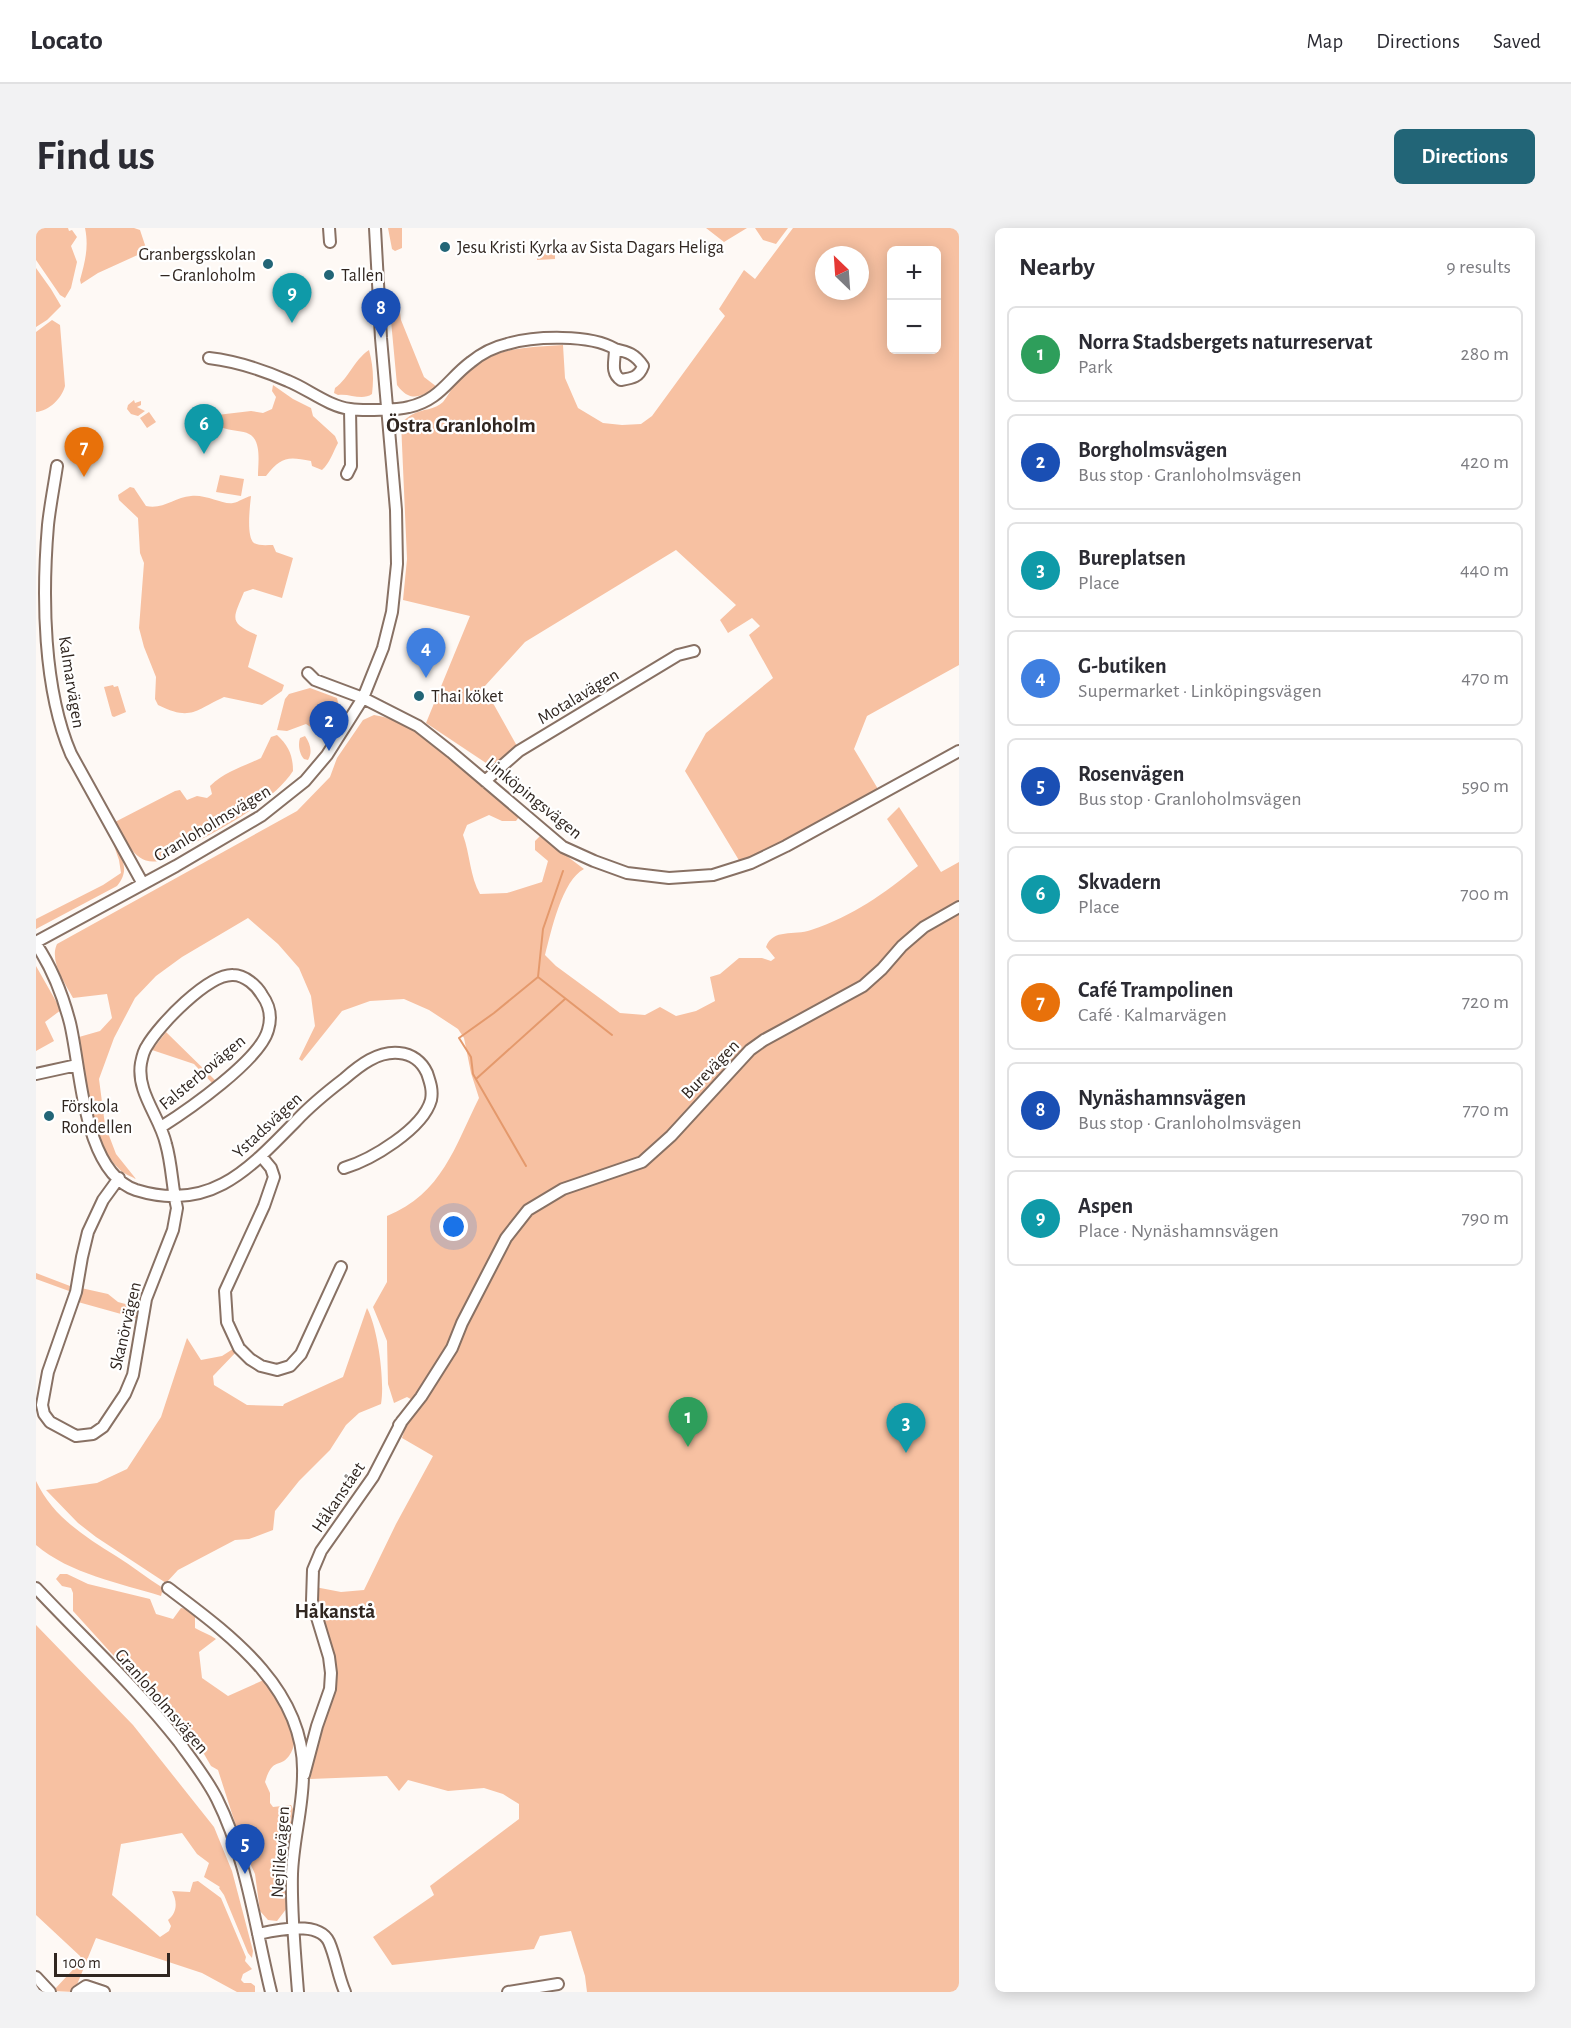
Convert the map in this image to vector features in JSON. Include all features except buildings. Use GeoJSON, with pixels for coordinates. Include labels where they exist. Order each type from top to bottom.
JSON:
{"type":"FeatureCollection","features":[{"type":"Feature","properties":{"kind":"street"},"geometry":{"type":"LineString","coordinates":[[329,228],[330,243]]}},
{"type":"Feature","properties":{"kind":"street","name":"Granloholmsvägen"},"geometry":{"type":"LineString","coordinates":[[36,943],[261,816],[296,790],[327,755],[363,698],[382,648],[392,612],[398,564],[375,228]]}},
{"type":"Feature","properties":{"kind":"street"},"geometry":{"type":"LineString","coordinates":[[209,358],[225,360],[287,380],[350,410],[409,408],[425,402],[444,389],[469,363],[487,351],[507,344],[526,340],[572,339],[607,344],[615,349]]}},
{"type":"Feature","properties":{"kind":"street"},"geometry":{"type":"LineString","coordinates":[[347,474],[351,466],[350,410]]}},
{"type":"Feature","properties":{"kind":"street","name":"Kalmarvägen"},"geometry":{"type":"LineString","coordinates":[[57,466],[48,524],[45,608],[58,714],[71,754],[143,884]]}},
{"type":"Feature","properties":{"kind":"street","name":"Motalavägen"},"geometry":{"type":"LineString","coordinates":[[485,781],[519,751],[678,654],[694,651]]}},
{"type":"Feature","properties":{"kind":"street","name":"Linköpingsvägen"},"geometry":{"type":"LineString","coordinates":[[308,673],[315,680],[363,698],[418,726],[563,847],[616,870],[669,878],[713,875],[751,863],[959,751]]}},
{"type":"Feature","properties":{"kind":"street","name":"Burevägen"},"geometry":{"type":"LineString","coordinates":[[495,1258],[515,1224],[528,1210],[563,1189],[642,1162],[670,1136],[750,1050],[764,1040],[863,986],[882,969],[902,945],[924,927],[959,907]]}},
{"type":"Feature","properties":{"kind":"street","name":"Ystadsvägen"},"geometry":{"type":"LineString","coordinates":[[36,943],[66,1007],[91,1132],[102,1156],[119,1178],[132,1188],[155,1196],[174,1198],[216,1188],[234,1178],[261,1156],[315,1102],[362,1064],[387,1052],[405,1053],[416,1059],[424,1068],[432,1089],[427,1109],[419,1121],[390,1144],[358,1164],[344,1168]]}},
{"type":"Feature","properties":{"kind":"street","name":"Falsterbovägen"},"geometry":{"type":"LineString","coordinates":[[161,1127],[186,1111],[209,1092],[264,1041],[268,1031],[270,1011],[259,990],[249,981],[235,975],[222,977],[208,984],[171,1018],[146,1047],[141,1064],[141,1084],[161,1127],[167,1146],[174,1198]]}},
{"type":"Feature","properties":{"kind":"street"},"geometry":{"type":"LineString","coordinates":[[36,1074],[77,1065]]}},
{"type":"Feature","properties":{"kind":"street"},"geometry":{"type":"LineString","coordinates":[[261,1156],[271,1168],[274,1177],[225,1292],[227,1322],[239,1348],[249,1359],[261,1366],[277,1370],[290,1366],[301,1354],[341,1268]]}},
{"type":"Feature","properties":{"kind":"street","name":"Skanörvägen"},"geometry":{"type":"LineString","coordinates":[[119,1178],[103,1200],[88,1232],[76,1292],[51,1359],[42,1405],[44,1414],[50,1422],[76,1436],[93,1434],[103,1427],[125,1394],[133,1375],[146,1299],[173,1230],[177,1208],[174,1198]]}},
{"type":"Feature","properties":{"kind":"street","name":"Håkanstået"},"geometry":{"type":"LineString","coordinates":[[303,1775],[331,1681],[329,1657],[312,1601],[311,1587],[316,1560],[373,1477],[399,1425],[421,1397],[452,1348],[495,1258]]}},
{"type":"Feature","properties":{"kind":"street","name":"Granloholmsvägen"},"geometry":{"type":"LineString","coordinates":[[36,1588],[159,1717],[196,1765],[216,1798],[234,1838],[243,1867],[271,1992]]}},
{"type":"Feature","properties":{"kind":"street","name":"Nejlikevägen"},"geometry":{"type":"LineString","coordinates":[[168,1588],[240,1646],[277,1688],[296,1723],[301,1742],[303,1775],[292,1872],[298,1992]]}},
{"type":"Feature","properties":{"kind":"street"},"geometry":{"type":"LineString","coordinates":[[258,1934],[293,1928],[316,1930],[323,1934],[328,1940],[339,1980],[345,1992]]}},
{"type":"Feature","properties":{"kind":"street"},"geometry":{"type":"LineString","coordinates":[[36,1977],[50,1992]]}},
{"type":"Feature","properties":{"kind":"street"},"geometry":{"type":"LineString","coordinates":[[508,1992],[558,1984]]}},
{"type":"Feature","properties":{"kind":"street"},"geometry":{"type":"LineString","coordinates":[[77,1992],[86,1986],[104,1992]]}},
{"type":"Feature","properties":{"kind":"shaded area"},"geometry":{"type":"Polygon","coordinates":[[[36,228],[68,228],[77,237],[71,246],[77,262],[71,288],[65,298],[60,295],[36,260],[36,228]]]}},
{"type":"Feature","properties":{"kind":"shaded area"},"geometry":{"type":"Polygon","coordinates":[[[85,228],[134,228],[140,230],[146,248],[142,253],[98,273],[81,284],[86,248],[85,228]]]}},
{"type":"Feature","properties":{"kind":"shaded area"},"geometry":{"type":"Polygon","coordinates":[[[388,228],[402,228],[402,248],[395,251],[392,249],[388,228]]]}},
{"type":"Feature","properties":{"kind":"shaded area"},"geometry":{"type":"Polygon","coordinates":[[[706,228],[747,228],[724,242],[706,228]]]}},
{"type":"Feature","properties":{"kind":"shaded area"},"geometry":{"type":"Polygon","coordinates":[[[755,228],[788,228],[776,244],[763,240],[755,228]]]}},
{"type":"Feature","properties":{"kind":"shaded area"},"geometry":{"type":"Polygon","coordinates":[[[793,228],[959,228],[959,665],[867,716],[854,749],[878,789],[786,842],[740,862],[685,771],[706,733],[773,678],[749,635],[760,626],[752,618],[728,633],[720,620],[736,605],[676,550],[525,642],[484,687],[517,746],[497,762],[486,763],[426,723],[470,616],[403,600],[407,559],[401,422],[417,412],[440,405],[468,371],[493,356],[518,349],[563,345],[565,378],[578,408],[603,423],[641,424],[652,416],[725,316],[719,309],[744,270],[755,279],[793,228]]]}},
{"type":"Feature","properties":{"kind":"shaded area"},"geometry":{"type":"Polygon","coordinates":[[[548,248],[549,253],[555,253],[555,259],[537,260],[537,249],[548,248]]]}},
{"type":"Feature","properties":{"kind":"shaded area"},"geometry":{"type":"Polygon","coordinates":[[[36,268],[61,306],[36,327],[36,268]]]}},
{"type":"Feature","properties":{"kind":"shaded area"},"geometry":{"type":"Polygon","coordinates":[[[398,298],[401,320],[424,377],[437,387],[421,396],[406,394],[397,385],[390,310],[398,298]]]}},
{"type":"Feature","properties":{"kind":"shaded area"},"geometry":{"type":"Polygon","coordinates":[[[52,320],[60,325],[65,386],[54,403],[36,412],[36,332],[52,320]]]}},
{"type":"Feature","properties":{"kind":"shaded area"},"geometry":{"type":"Polygon","coordinates":[[[369,350],[373,372],[372,394],[360,397],[334,393],[335,388],[369,350]]]}},
{"type":"Feature","properties":{"kind":"shaded area"},"geometry":{"type":"Polygon","coordinates":[[[273,385],[311,408],[313,416],[335,436],[338,443],[322,470],[312,466],[311,461],[290,459],[276,465],[266,476],[258,476],[258,450],[253,437],[219,426],[217,415],[251,411],[263,413],[272,409],[276,397],[272,391],[273,385]]]}},
{"type":"Feature","properties":{"kind":"shaded area"},"geometry":{"type":"Polygon","coordinates":[[[134,400],[135,403],[141,401],[141,405],[137,407],[145,411],[138,416],[131,414],[127,409],[134,400]]]}},
{"type":"Feature","properties":{"kind":"shaded area"},"geometry":{"type":"Polygon","coordinates":[[[149,412],[156,422],[147,428],[140,418],[149,412]]]}},
{"type":"Feature","properties":{"kind":"shaded area"},"geometry":{"type":"Polygon","coordinates":[[[220,475],[244,479],[241,496],[216,492],[220,475]]]}},
{"type":"Feature","properties":{"kind":"shaded area"},"geometry":{"type":"Polygon","coordinates":[[[130,487],[134,488],[146,506],[152,507],[191,496],[229,503],[251,496],[249,521],[250,535],[254,543],[273,545],[276,552],[293,558],[282,598],[253,589],[244,592],[237,608],[237,623],[257,635],[248,667],[284,685],[282,691],[262,705],[224,697],[199,710],[185,713],[158,705],[155,699],[156,677],[139,628],[144,563],[140,553],[138,518],[119,500],[118,495],[130,487]]]}},
{"type":"Feature","properties":{"kind":"shaded area"},"geometry":{"type":"Polygon","coordinates":[[[118,686],[126,712],[114,717],[104,687],[118,686]]]}},
{"type":"Feature","properties":{"kind":"shaded area"},"geometry":{"type":"Polygon","coordinates":[[[310,688],[337,698],[340,711],[333,721],[322,729],[312,728],[306,724],[287,731],[277,730],[285,699],[289,694],[310,688]]]}},
{"type":"Feature","properties":{"kind":"shaded area"},"geometry":{"type":"Polygon","coordinates":[[[374,715],[393,720],[432,742],[470,772],[519,817],[516,821],[502,821],[489,815],[467,825],[463,835],[474,880],[480,894],[507,893],[542,882],[548,861],[535,850],[535,841],[540,836],[584,869],[569,884],[564,895],[545,955],[556,966],[620,1013],[645,1015],[660,1007],[676,1016],[696,1011],[715,1001],[710,977],[720,974],[739,958],[762,958],[771,961],[775,958],[766,947],[774,937],[804,932],[841,918],[892,886],[918,866],[887,819],[899,807],[941,872],[959,862],[959,1992],[587,1992],[585,1976],[571,1931],[540,1936],[534,1949],[392,1965],[373,1937],[434,1895],[430,1886],[519,1819],[519,1804],[503,1794],[484,1788],[448,1791],[408,1780],[399,1791],[387,1776],[310,1779],[318,1741],[336,1689],[336,1672],[317,1613],[315,1587],[341,1592],[364,1590],[433,1456],[402,1438],[405,1429],[403,1427],[418,1403],[407,1397],[394,1403],[388,1384],[387,1341],[373,1307],[387,1282],[387,1216],[406,1207],[434,1182],[454,1151],[479,1098],[464,1038],[458,1029],[429,1010],[404,999],[370,1001],[342,1011],[302,1061],[299,1059],[315,1026],[311,996],[299,968],[278,944],[248,918],[182,957],[156,976],[135,998],[114,1038],[99,1079],[105,1125],[116,1154],[136,1179],[120,1170],[100,1141],[86,1089],[79,1037],[100,1031],[112,1018],[107,994],[73,998],[56,965],[55,951],[57,944],[297,811],[330,777],[337,758],[363,720],[374,715]]]}},
{"type":"Feature","properties":{"kind":"shaded area"},"geometry":{"type":"Polygon","coordinates":[[[277,735],[285,743],[289,752],[293,771],[267,798],[232,822],[159,861],[143,859],[132,850],[115,822],[175,791],[180,790],[187,800],[197,796],[207,798],[212,794],[210,786],[228,773],[261,758],[271,737],[277,735]]]}},
{"type":"Feature","properties":{"kind":"shaded area"},"geometry":{"type":"Polygon","coordinates":[[[305,736],[310,748],[308,760],[302,757],[299,749],[300,738],[305,736]]]}},
{"type":"Feature","properties":{"kind":"shaded area"},"geometry":{"type":"Polygon","coordinates":[[[111,837],[121,856],[124,868],[124,873],[117,886],[36,929],[36,919],[103,885],[121,873],[111,837]]]}},
{"type":"Feature","properties":{"kind":"shaded area"},"geometry":{"type":"Polygon","coordinates":[[[36,966],[61,1010],[45,1022],[54,1041],[36,1051],[36,966]]]}},
{"type":"Feature","properties":{"kind":"shaded area"},"geometry":{"type":"Polygon","coordinates":[[[166,1032],[216,1081],[213,1084],[194,1064],[152,1050],[166,1032]]]}},
{"type":"Feature","properties":{"kind":"shaded area"},"geometry":{"type":"Polygon","coordinates":[[[36,1273],[70,1286],[69,1291],[36,1279],[36,1273]]]}},
{"type":"Feature","properties":{"kind":"shaded area"},"geometry":{"type":"Polygon","coordinates":[[[81,1288],[108,1294],[118,1302],[140,1308],[139,1319],[78,1302],[81,1288]]]}},
{"type":"Feature","properties":{"kind":"shaded area"},"geometry":{"type":"Polygon","coordinates":[[[367,1308],[380,1355],[381,1404],[359,1413],[346,1425],[330,1450],[299,1481],[275,1511],[273,1530],[249,1539],[235,1540],[178,1570],[166,1583],[96,1537],[78,1523],[46,1490],[97,1483],[127,1469],[161,1417],[187,1338],[201,1360],[222,1356],[236,1347],[238,1350],[213,1376],[214,1385],[247,1405],[283,1406],[343,1377],[367,1308]]]}},
{"type":"Feature","properties":{"kind":"shaded area"},"geometry":{"type":"Polygon","coordinates":[[[36,1481],[60,1515],[81,1533],[163,1588],[161,1596],[80,1570],[49,1555],[36,1545],[36,1481]]]}},
{"type":"Feature","properties":{"kind":"shaded area"},"geometry":{"type":"Polygon","coordinates":[[[60,1574],[67,1574],[88,1584],[150,1599],[156,1614],[173,1619],[181,1608],[188,1609],[195,1615],[195,1628],[216,1639],[199,1652],[202,1678],[228,1696],[266,1679],[277,1695],[288,1716],[294,1738],[289,1756],[273,1766],[265,1782],[273,1807],[291,1805],[293,1809],[287,1860],[287,1908],[277,1921],[268,1920],[260,1911],[255,1874],[243,1848],[218,1770],[211,1766],[204,1754],[192,1745],[161,1701],[113,1655],[73,1611],[73,1593],[71,1588],[62,1586],[56,1579],[60,1574]]]}},
{"type":"Feature","properties":{"kind":"shaded area"},"geometry":{"type":"Polygon","coordinates":[[[36,1625],[133,1725],[214,1827],[232,1871],[253,1951],[252,1958],[220,1887],[204,1877],[209,1863],[197,1854],[182,1833],[121,1844],[112,1895],[160,1937],[169,1931],[171,1926],[168,1920],[174,1914],[176,1906],[172,1891],[190,1892],[193,1882],[198,1881],[221,1898],[246,1957],[245,1961],[252,1969],[243,1974],[241,1980],[255,1986],[255,1992],[237,1992],[202,1973],[96,1938],[74,1992],[53,1991],[82,1960],[36,1915],[36,1625]]]}},
{"type":"Feature","properties":{"kind":"waterway"},"geometry":{"type":"LineString","coordinates":[[563,871],[543,929],[538,977],[612,1035]]}},
{"type":"Feature","properties":{"kind":"waterway"},"geometry":{"type":"LineString","coordinates":[[526,1166],[473,1074],[471,1057],[459,1038],[538,977]]}},
{"type":"Feature","properties":{"kind":"waterway"},"geometry":{"type":"LineString","coordinates":[[476,1079],[565,999]]}},
{"type":"Feature","properties":{"kind":"place","name":"Jesu Kristi Kyrka av Sista Dagars Heliga"},"geometry":{"type":"Point","coordinates":[445,247]}},
{"type":"Feature","properties":{"kind":"place","name":"Granbergsskolan – Granloholm"},"geometry":{"type":"Point","coordinates":[268,264]}},
{"type":"Feature","properties":{"kind":"place","name":"Tallen"},"geometry":{"type":"Point","coordinates":[329,275]}},
{"type":"Feature","properties":{"kind":"place","name":"Aspen"},"geometry":{"type":"Point","coordinates":[292,323]}},
{"type":"Feature","properties":{"kind":"place","name":"Nynäshamnsvägen"},"geometry":{"type":"Point","coordinates":[381,338]}},
{"type":"Feature","properties":{"kind":"place","name":"Skvadern"},"geometry":{"type":"Point","coordinates":[204,454]}},
{"type":"Feature","properties":{"kind":"place","name":"Café Trampolinen"},"geometry":{"type":"Point","coordinates":[84,477]}},
{"type":"Feature","properties":{"kind":"place","name":"G-butiken"},"geometry":{"type":"Point","coordinates":[426,678]}},
{"type":"Feature","properties":{"kind":"place","name":"Thai köket"},"geometry":{"type":"Point","coordinates":[419,696]}},
{"type":"Feature","properties":{"kind":"place","name":"Borgholmsvägen"},"geometry":{"type":"Point","coordinates":[329,751]}},
{"type":"Feature","properties":{"kind":"place","name":"Förskola Rondellen"},"geometry":{"type":"Point","coordinates":[49,1116]}},
{"type":"Feature","properties":{"kind":"place","name":"Norra Stadsbergets naturreservat"},"geometry":{"type":"Point","coordinates":[688,1447]}},
{"type":"Feature","properties":{"kind":"place","name":"Bureplatsen"},"geometry":{"type":"Point","coordinates":[906,1453]}},
{"type":"Feature","properties":{"kind":"place","name":"Rosenvägen"},"geometry":{"type":"Point","coordinates":[245,1874]}},
{"type":"Feature","properties":{"kind":"district","name":"Östra Granloholm"},"geometry":{"type":"Point","coordinates":[461,425]}},
{"type":"Feature","properties":{"kind":"district","name":"Håkanstå"},"geometry":{"type":"Point","coordinates":[335,1611]}}]}
